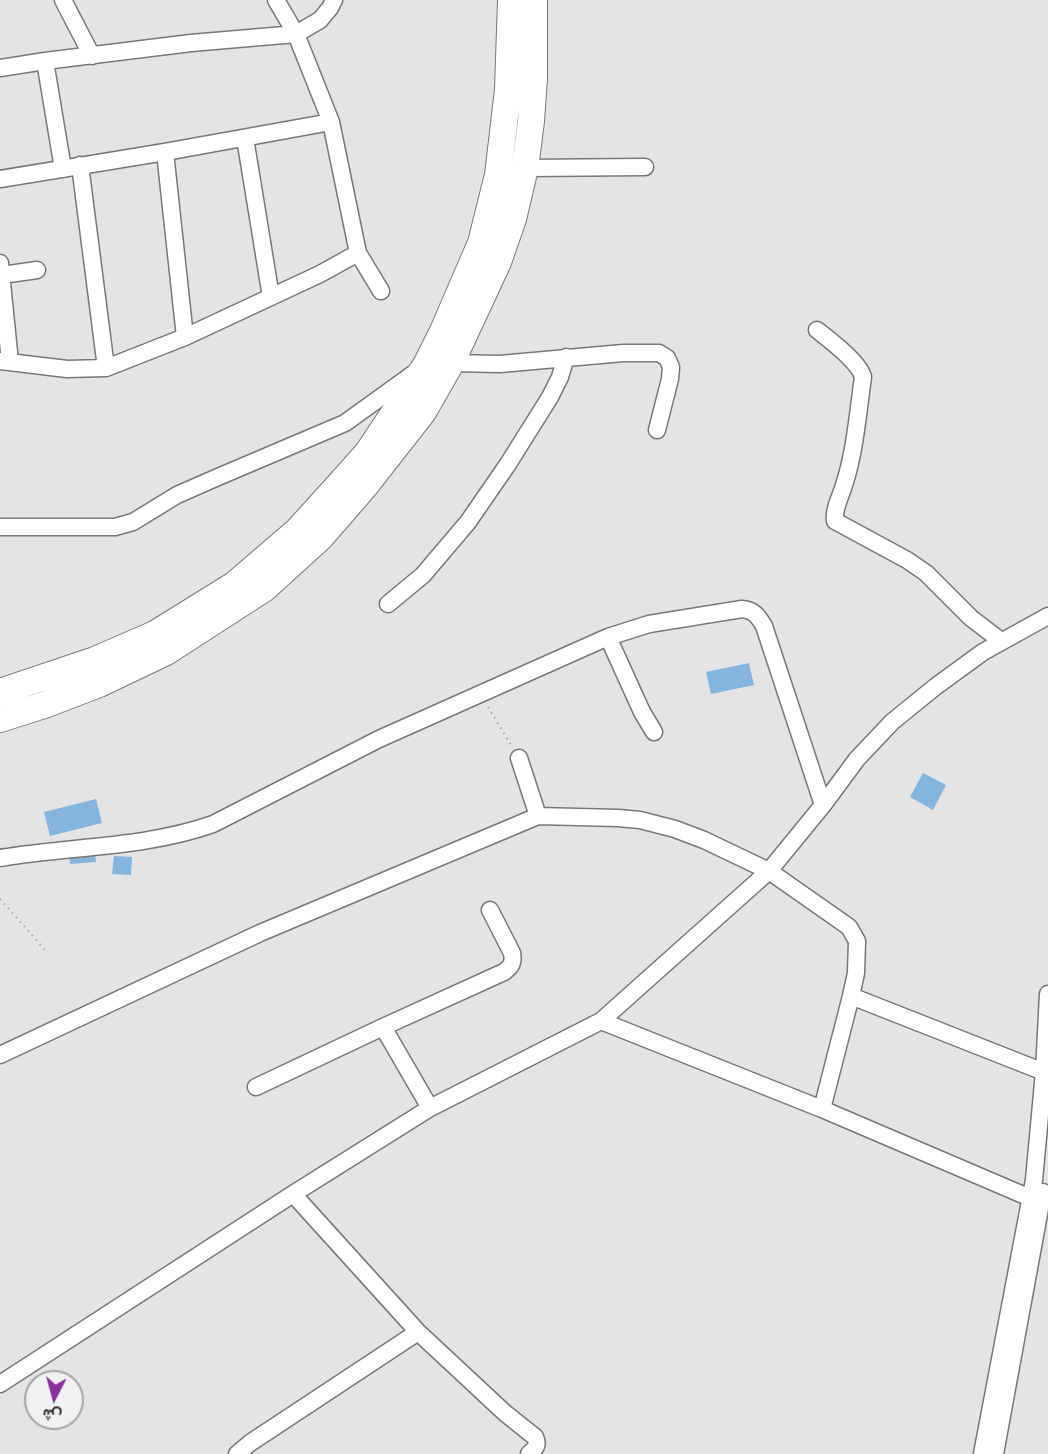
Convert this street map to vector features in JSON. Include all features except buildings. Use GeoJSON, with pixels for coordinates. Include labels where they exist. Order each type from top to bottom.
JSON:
{"type":"FeatureCollection","features":[{"type":"Feature","properties":{"kind":"highway"},"geometry":{"type":"LineString","coordinates":[[0,692],[95,660],[155,634],[234,585],[298,530],[368,452],[426,365],[481,243],[498,175],[508,90],[511,0]]}},
{"type":"Feature","properties":{"kind":"highway"},"geometry":{"type":"LineString","coordinates":[[0,718],[44,705],[99,684],[166,652],[265,588],[321,537],[423,412],[451,363],[498,262],[513,219],[525,168],[534,79],[534,0]]}},
{"type":"Feature","properties":{"kind":"street"},"geometry":{"type":"LineString","coordinates":[[63,0],[92,56]]}},
{"type":"Feature","properties":{"kind":"street"},"geometry":{"type":"LineString","coordinates":[[276,0],[296,34],[331,122],[358,253],[381,291]]}},
{"type":"Feature","properties":{"kind":"street"},"geometry":{"type":"LineString","coordinates":[[0,68],[191,43],[296,34],[320,20],[334,0]]}},
{"type":"Feature","properties":{"kind":"street"},"geometry":{"type":"LineString","coordinates":[[45,61],[63,169]]}},
{"type":"Feature","properties":{"kind":"street"},"geometry":{"type":"LineString","coordinates":[[0,178],[165,152],[331,122]]}},
{"type":"Feature","properties":{"kind":"street"},"geometry":{"type":"LineString","coordinates":[[245,138],[271,297]]}},
{"type":"Feature","properties":{"kind":"street"},"geometry":{"type":"LineString","coordinates":[[165,152],[185,336]]}},
{"type":"Feature","properties":{"kind":"street"},"geometry":{"type":"LineString","coordinates":[[80,165],[106,368]]}},
{"type":"Feature","properties":{"kind":"street"},"geometry":{"type":"LineString","coordinates":[[525,168],[645,166]]}},
{"type":"Feature","properties":{"kind":"street"},"geometry":{"type":"LineString","coordinates":[[37,270],[1,269],[5,361],[67,369],[106,368],[185,336],[271,297],[358,253]]}},
{"type":"Feature","properties":{"kind":"street"},"geometry":{"type":"LineString","coordinates":[[817,330],[832,341],[857,366],[863,377],[851,459],[834,517],[835,521],[907,560],[926,573],[971,618],[1001,641]]}},
{"type":"Feature","properties":{"kind":"street"},"geometry":{"type":"LineString","coordinates":[[451,363],[500,364],[566,357],[659,353],[667,358],[671,367],[657,430]]}},
{"type":"Feature","properties":{"kind":"street"},"geometry":{"type":"LineString","coordinates":[[388,604],[423,575],[468,522],[550,397],[560,378],[566,357]]}},
{"type":"Feature","properties":{"kind":"street"},"geometry":{"type":"LineString","coordinates":[[0,527],[115,527],[133,522],[177,495],[345,423],[426,365]]}},
{"type":"Feature","properties":{"kind":"street"},"geometry":{"type":"LineString","coordinates":[[0,858],[153,840],[213,824],[379,739],[608,637],[649,624],[741,609],[753,611],[764,626],[823,805]]}},
{"type":"Feature","properties":{"kind":"street"},"geometry":{"type":"LineString","coordinates":[[0,1384],[430,1108],[601,1021],[768,871],[823,805],[857,759],[892,722],[982,652],[1048,616]]}},
{"type":"Feature","properties":{"kind":"street"},"geometry":{"type":"LineString","coordinates":[[608,637],[642,712],[654,732]]}},
{"type":"Feature","properties":{"kind":"street"},"geometry":{"type":"LineString","coordinates":[[519,758],[538,816]]}},
{"type":"Feature","properties":{"kind":"street"},"geometry":{"type":"LineString","coordinates":[[0,1055],[260,933],[538,816],[618,818],[640,820],[675,829],[704,840],[768,871],[849,927],[857,941],[856,973],[822,1109]]}},
{"type":"Feature","properties":{"kind":"street"},"geometry":{"type":"LineString","coordinates":[[256,1087],[510,968],[513,961],[512,953],[490,910]]}},
{"type":"Feature","properties":{"kind":"street"},"geometry":{"type":"LineString","coordinates":[[995,1454],[1036,1201],[1044,1117],[1048,994]]}},
{"type":"Feature","properties":{"kind":"street"},"geometry":{"type":"LineString","coordinates":[[851,996],[1044,1072]]}},
{"type":"Feature","properties":{"kind":"street"},"geometry":{"type":"LineString","coordinates":[[601,1021],[822,1109],[1036,1201]]}},
{"type":"Feature","properties":{"kind":"street"},"geometry":{"type":"LineString","coordinates":[[383,1026],[430,1108]]}},
{"type":"Feature","properties":{"kind":"street"},"geometry":{"type":"LineString","coordinates":[[982,1454],[1036,1201],[1048,1155]]}},
{"type":"Feature","properties":{"kind":"street"},"geometry":{"type":"LineString","coordinates":[[293,1194],[418,1332],[505,1413],[535,1437],[537,1445],[528,1454]]}},
{"type":"Feature","properties":{"kind":"street"},"geometry":{"type":"LineString","coordinates":[[237,1454],[418,1332]]}},
{"type":"Feature","properties":{"kind":"path"},"geometry":{"type":"LineString","coordinates":[[480,694],[519,758]]}},
{"type":"Feature","properties":{"kind":"path"},"geometry":{"type":"LineString","coordinates":[[0,899],[46,951]]}}]}
